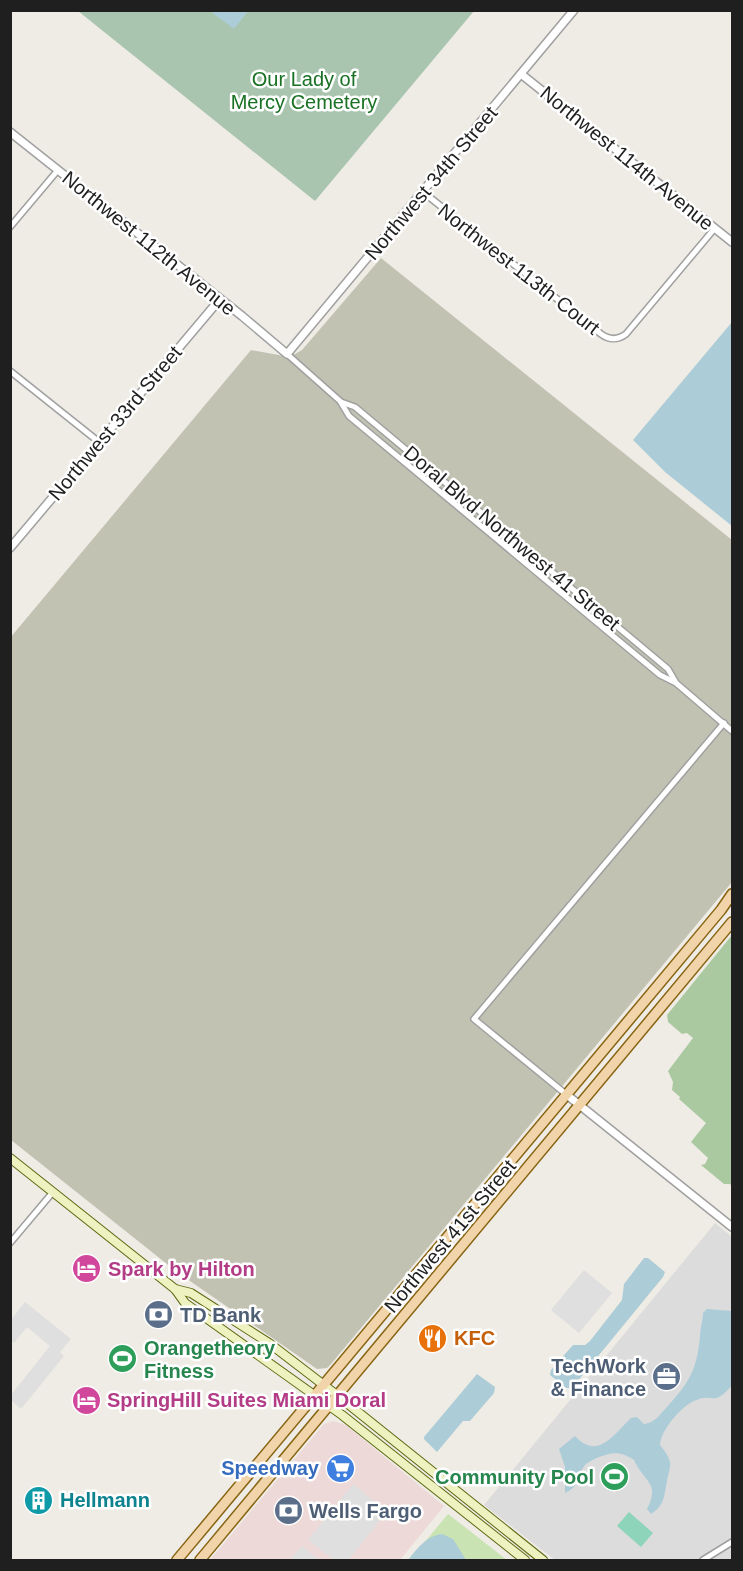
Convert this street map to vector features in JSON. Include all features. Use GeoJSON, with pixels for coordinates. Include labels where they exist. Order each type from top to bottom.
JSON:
{"type":"FeatureCollection","features":[{"type":"Feature","properties":{"kind":"main road","name":"Northwest 41st Street"},"geometry":{"type":"LineString","coordinates":[[177,1560],[567,1095],[732,894]]}},
{"type":"Feature","properties":{"kind":"main road","name":"Northwest 41st Street"},"geometry":{"type":"LineString","coordinates":[[721,910],[732,900]]}},
{"type":"Feature","properties":{"kind":"main road","name":"Northwest 41st Street"},"geometry":{"type":"LineString","coordinates":[[200,1560],[732,922]]}},
{"type":"Feature","properties":{"kind":"main road"},"geometry":{"type":"LineString","coordinates":[[10,1158],[175,1289],[185,1303],[330,1406],[525,1560]]}},
{"type":"Feature","properties":{"kind":"main road"},"geometry":{"type":"LineString","coordinates":[[175,1289],[191,1293],[238,1322],[338,1396],[543,1560]]}},
{"type":"Feature","properties":{"kind":"street","name":"Northwest 34th Street"},"geometry":{"type":"LineString","coordinates":[[287,354],[574,10]]}},
{"type":"Feature","properties":{"kind":"street","name":"Northwest 114th Avenue"},"geometry":{"type":"LineString","coordinates":[[521,74],[732,242]]}},
{"type":"Feature","properties":{"kind":"street","name":"Northwest 112th Avenue"},"geometry":{"type":"LineString","coordinates":[[10,132],[287,354]]}},
{"type":"Feature","properties":{"kind":"street"},"geometry":{"type":"LineString","coordinates":[[10,227],[58,170]]}},
{"type":"Feature","properties":{"kind":"street","name":"Northwest 113th Court"},"geometry":{"type":"LineString","coordinates":[[423,192],[606,338],[617,338],[626,334],[715,228]]}},
{"type":"Feature","properties":{"kind":"street","name":"Northwest 33rd Street"},"geometry":{"type":"LineString","coordinates":[[10,548],[220,298]]}},
{"type":"Feature","properties":{"kind":"street","name":"Doral Blvd Northwest 41 Street"},"geometry":{"type":"LineString","coordinates":[[287,354],[340,401],[349,416],[376,439],[660,675],[676,683],[732,731]]}},
{"type":"Feature","properties":{"kind":"street"},"geometry":{"type":"LineString","coordinates":[[10,371],[99,442]]}},
{"type":"Feature","properties":{"kind":"street","name":"Doral Blvd Northwest 41 Street"},"geometry":{"type":"LineString","coordinates":[[340,401],[355,407],[660,662],[668,669],[676,683]]}},
{"type":"Feature","properties":{"kind":"street"},"geometry":{"type":"LineString","coordinates":[[724,723],[474,1019],[732,1227]]}},
{"type":"Feature","properties":{"kind":"street"},"geometry":{"type":"LineString","coordinates":[[10,1243],[53,1192]]}},
{"type":"Feature","properties":{"kind":"street"},"geometry":{"type":"LineString","coordinates":[[703,1560],[732,1542]]}},
{"type":"Feature","properties":{"kind":"shaded area"},"geometry":{"type":"Polygon","coordinates":[[[381,258],[732,540],[732,882],[331,1364],[327,1368],[317,1369],[177,1272],[11,1140],[10,638],[251,350],[284,356],[302,350],[381,258]]]}},
{"type":"Feature","properties":{"kind":"shaded area"},"geometry":{"type":"Polygon","coordinates":[[[715,1223],[732,1237],[732,1560],[555,1560],[484,1505],[715,1223]]]}},
{"type":"Feature","properties":{"kind":"shaded area"},"geometry":{"type":"Polygon","coordinates":[[[584,1270],[612,1293],[579,1333],[551,1310],[584,1270]]]}},
{"type":"Feature","properties":{"kind":"shaded area"},"geometry":{"type":"Polygon","coordinates":[[[25,1302],[71,1339],[60,1352],[64,1356],[21,1409],[11,1400],[11,1395],[50,1346],[27,1327],[14,1343],[11,1340],[11,1320],[25,1302]]]}},
{"type":"Feature","properties":{"kind":"shaded area"},"geometry":{"type":"Polygon","coordinates":[[[333,1421],[346,1425],[444,1506],[400,1560],[210,1560],[324,1424],[333,1421]]]}},
{"type":"Feature","properties":{"kind":"shaded area"},"geometry":{"type":"Polygon","coordinates":[[[353,1484],[387,1512],[348,1560],[334,1560],[308,1540],[353,1484]]]}},
{"type":"Feature","properties":{"kind":"shaded area"},"geometry":{"type":"Polygon","coordinates":[[[302,1546],[319,1560],[290,1560],[302,1546]]]}},
{"type":"Feature","properties":{"kind":"green space","name":"Our Lady of Mercy Cemetery"},"geometry":{"type":"Polygon","coordinates":[[[78,11],[474,11],[315,201],[78,11]]]}},
{"type":"Feature","properties":{"kind":"green space"},"geometry":{"type":"Polygon","coordinates":[[[732,935],[732,1186],[724,1184],[701,1165],[705,1164],[708,1158],[691,1142],[706,1123],[672,1090],[673,1082],[668,1071],[693,1038],[687,1033],[682,1034],[668,1022],[667,1015],[732,935]]]}},
{"type":"Feature","properties":{"kind":"green space"},"geometry":{"type":"Polygon","coordinates":[[[629,1512],[653,1533],[641,1547],[617,1526],[629,1512]]]}},
{"type":"Feature","properties":{"kind":"green space"},"geometry":{"type":"Polygon","coordinates":[[[448,1514],[507,1560],[410,1560],[448,1514]]]}},
{"type":"Feature","properties":{"kind":"water"},"geometry":{"type":"Polygon","coordinates":[[[210,10],[248,11],[234,29],[210,10]]]}},
{"type":"Feature","properties":{"kind":"water"},"geometry":{"type":"Polygon","coordinates":[[[732,322],[732,526],[665,472],[633,440],[732,322]]]}},
{"type":"Feature","properties":{"kind":"water"},"geometry":{"type":"Polygon","coordinates":[[[644,1258],[648,1258],[665,1272],[663,1277],[572,1388],[566,1388],[550,1375],[551,1370],[573,1345],[585,1345],[590,1341],[622,1300],[624,1284],[644,1258]]]}},
{"type":"Feature","properties":{"kind":"water"},"geometry":{"type":"Polygon","coordinates":[[[707,1309],[732,1311],[732,1386],[717,1398],[703,1398],[689,1404],[682,1409],[665,1431],[660,1445],[668,1457],[670,1467],[664,1496],[659,1507],[651,1514],[647,1509],[652,1493],[649,1483],[634,1460],[620,1454],[604,1455],[588,1463],[574,1487],[565,1493],[565,1467],[559,1449],[575,1436],[583,1443],[598,1446],[612,1437],[631,1418],[637,1417],[644,1424],[656,1418],[681,1391],[694,1367],[699,1348],[703,1313],[707,1309]]]}},
{"type":"Feature","properties":{"kind":"water"},"geometry":{"type":"Polygon","coordinates":[[[477,1374],[495,1387],[494,1393],[470,1421],[463,1421],[437,1452],[424,1437],[477,1374]]]}},
{"type":"Feature","properties":{"kind":"water","name":"Community Pool"},"geometry":{"type":"Polygon","coordinates":[[[619,1471],[625,1480],[621,1486],[615,1482],[612,1485],[607,1480],[608,1472],[619,1471]]]}},
{"type":"Feature","properties":{"kind":"water"},"geometry":{"type":"Polygon","coordinates":[[[442,1534],[453,1539],[466,1560],[408,1560],[427,1540],[442,1534]]]}},
{"type":"Feature","properties":{"kind":"place","name":"Spark by Hilton"},"geometry":{"type":"Point","coordinates":[87,1269]}},
{"type":"Feature","properties":{"kind":"place","name":"TD Bank"},"geometry":{"type":"Point","coordinates":[159,1315]}},
{"type":"Feature","properties":{"kind":"place","name":"KFC"},"geometry":{"type":"Point","coordinates":[433,1338]}},
{"type":"Feature","properties":{"kind":"place","name":"Orangetheory Fitness"},"geometry":{"type":"Point","coordinates":[123,1359]}},
{"type":"Feature","properties":{"kind":"place","name":"TechWork & Finance"},"geometry":{"type":"Point","coordinates":[667,1377]}},
{"type":"Feature","properties":{"kind":"place","name":"SpringHill Suites Miami Doral"},"geometry":{"type":"Point","coordinates":[86,1400]}},
{"type":"Feature","properties":{"kind":"place","name":"Speedway"},"geometry":{"type":"Point","coordinates":[340,1468]}},
{"type":"Feature","properties":{"kind":"place","name":"Community Pool"},"geometry":{"type":"Point","coordinates":[615,1477]}},
{"type":"Feature","properties":{"kind":"place","name":"Hellmann"},"geometry":{"type":"Point","coordinates":[39,1500]}},
{"type":"Feature","properties":{"kind":"place","name":"Wells Fargo"},"geometry":{"type":"Point","coordinates":[288,1511]}}]}
